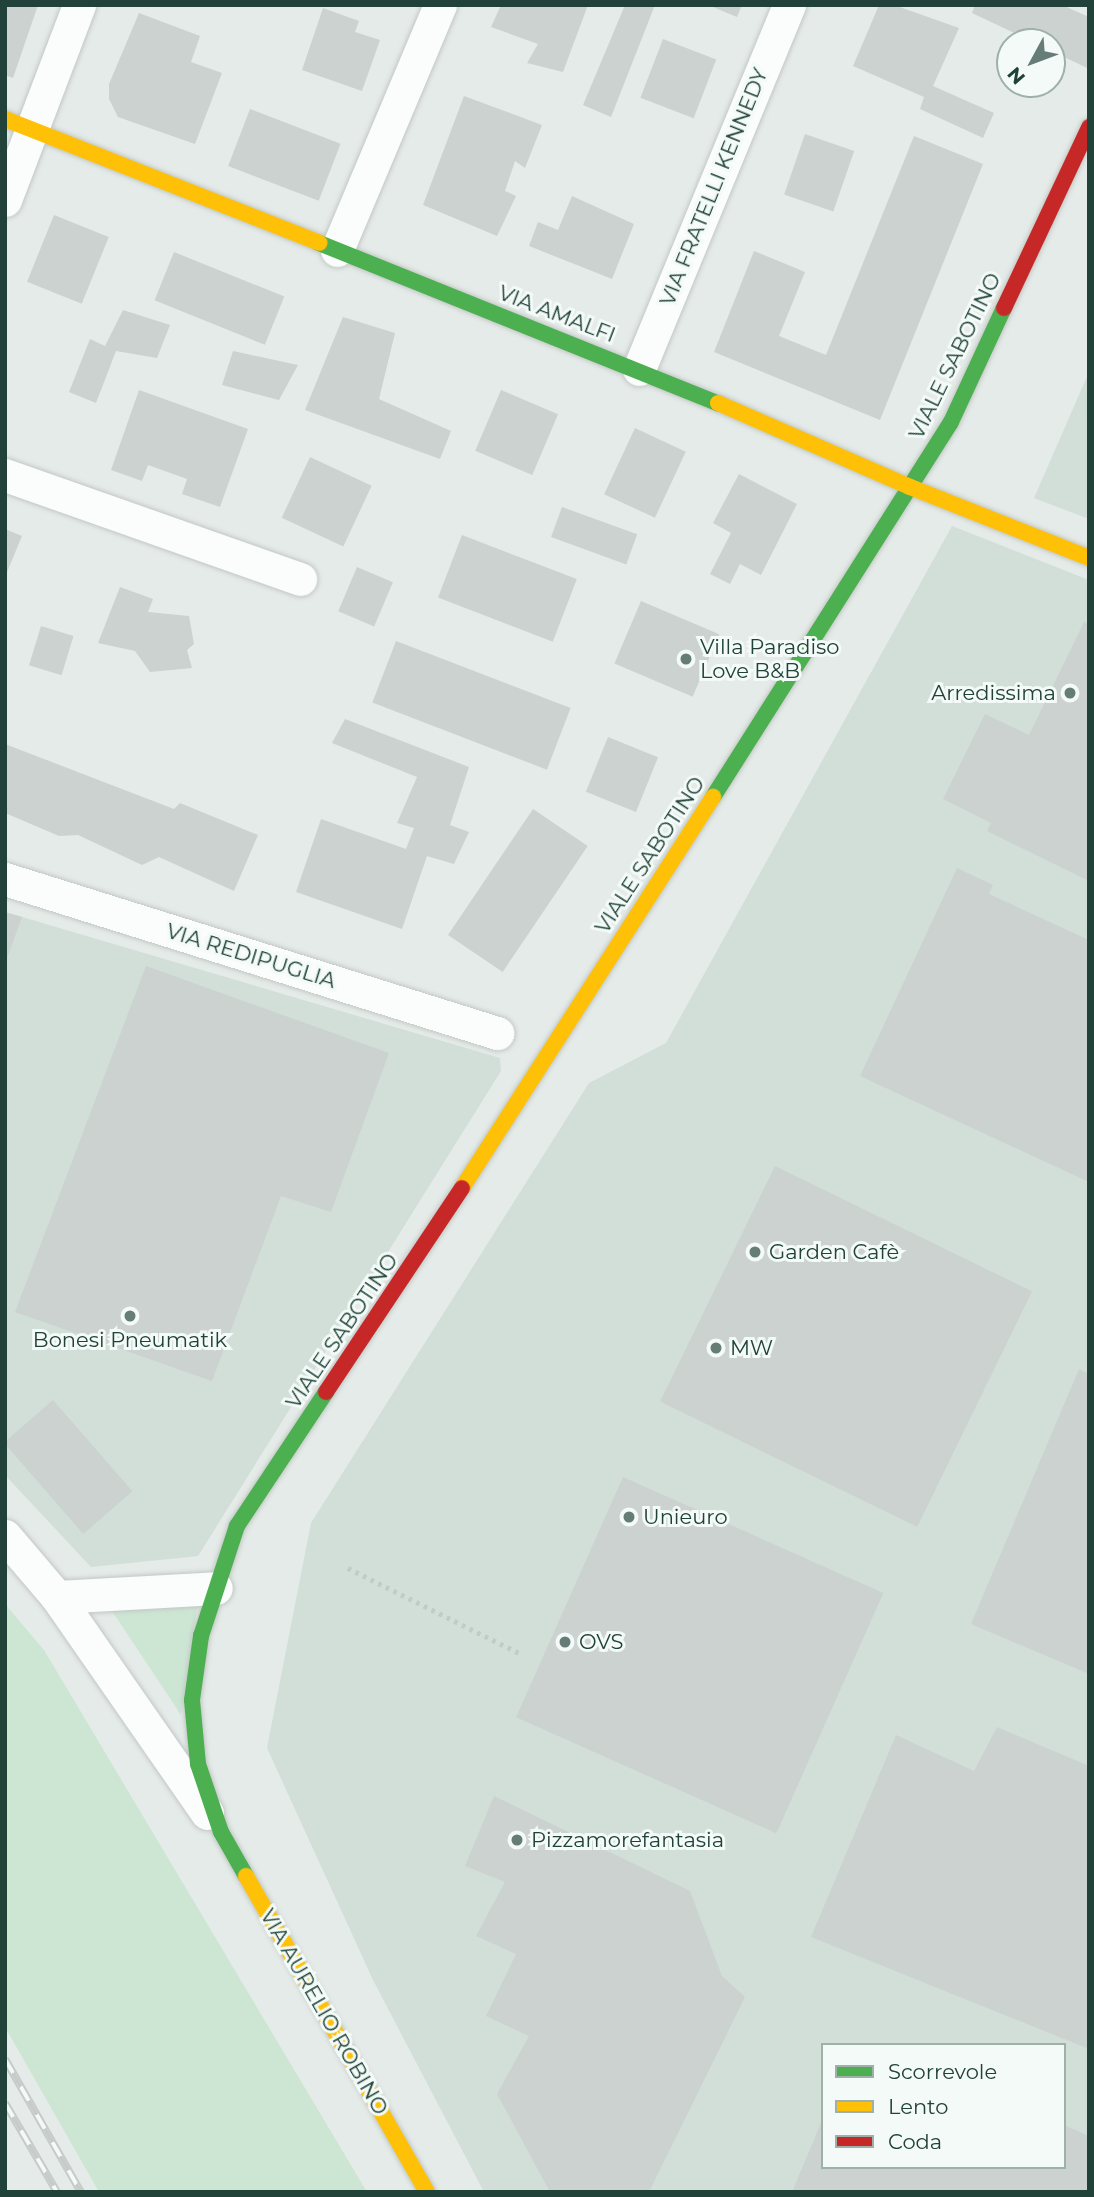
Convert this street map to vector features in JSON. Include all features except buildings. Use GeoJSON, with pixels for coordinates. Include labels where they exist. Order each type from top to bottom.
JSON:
{"type":"FeatureCollection","features":[{"type":"Feature","properties":{"kind":"street"},"geometry":{"type":"LineString","coordinates":[[5,200],[18,124],[79,5]]}},
{"type":"Feature","properties":{"kind":"street"},"geometry":{"type":"LineString","coordinates":[[337,250],[440,5]]}},
{"type":"Feature","properties":{"kind":"street","name":"VIA FRATELLI KENNEDY"},"geometry":{"type":"LineString","coordinates":[[639,369],[789,5]]}},
{"type":"Feature","properties":{"kind":"street","name":"VIA AMALFI"},"geometry":{"type":"LineString","coordinates":[[18,124],[639,369],[910,487],[1089,558]]}},
{"type":"Feature","properties":{"kind":"street","name":"VIALE SABOTINO"},"geometry":{"type":"LineString","coordinates":[[216,1588],[237,1526],[547,1060],[951,422],[1089,127]]}},
{"type":"Feature","properties":{"kind":"street"},"geometry":{"type":"LineString","coordinates":[[5,475],[300,579]]}},
{"type":"Feature","properties":{"kind":"street","name":"VIA REDIPUGLIA"},"geometry":{"type":"LineString","coordinates":[[5,879],[497,1032]]}},
{"type":"Feature","properties":{"kind":"street","name":"VIA AURELIO ROBINO"},"geometry":{"type":"LineString","coordinates":[[5,1536],[57,1597],[221,1832],[427,2192]]}},
{"type":"Feature","properties":{"kind":"street"},"geometry":{"type":"LineString","coordinates":[[57,1597],[216,1588]]}},
{"type":"Feature","properties":{"kind":"street","name":"VIA AURELIO ROBINO"},"geometry":{"type":"LineString","coordinates":[[216,1588],[201,1636],[192,1700],[198,1764],[221,1832]]}},
{"type":"Feature","properties":{"kind":"path"},"geometry":{"type":"LineString","coordinates":[[348,1568],[521,1654]]}},
{"type":"Feature","properties":{"kind":"shaded area"},"geometry":{"type":"Polygon","coordinates":[[[1089,372],[1089,519],[1034,498],[1089,372]]]}},
{"type":"Feature","properties":{"kind":"shaded area"},"geometry":{"type":"Polygon","coordinates":[[[952,526],[1089,580],[1089,2192],[484,2192],[373,1980],[267,1748],[311,1523],[589,1083],[666,1043],[952,526]]]}},
{"type":"Feature","properties":{"kind":"shaded area"},"geometry":{"type":"Polygon","coordinates":[[[5,912],[500,1058],[501,1071],[198,1556],[91,1567],[5,1475],[5,912]]]}},
{"type":"Feature","properties":{"kind":"green space"},"geometry":{"type":"Polygon","coordinates":[[[198,1602],[181,1715],[112,1611],[198,1602]]]}},
{"type":"Feature","properties":{"kind":"green space"},"geometry":{"type":"Polygon","coordinates":[[[5,1604],[44,1650],[367,2192],[99,2192],[5,2027],[5,1604]]]}},
{"type":"Feature","properties":{"kind":"railway"},"geometry":{"type":"LineString","coordinates":[[5,2059],[81,2192]]}},
{"type":"Feature","properties":{"kind":"railway"},"geometry":{"type":"LineString","coordinates":[[5,2103],[57,2192]]}},
{"type":"Feature","properties":{"kind":"traffic: fast"},"geometry":{"type":"LineString","coordinates":[[319,243],[718,403]]}},
{"type":"Feature","properties":{"kind":"traffic: fast"},"geometry":{"type":"LineString","coordinates":[[713,797],[951,422],[1004,308]]}},
{"type":"Feature","properties":{"kind":"traffic: fast"},"geometry":{"type":"LineString","coordinates":[[246,1876],[221,1832],[198,1764],[192,1700],[201,1636],[237,1526],[326,1392]]}},
{"type":"Feature","properties":{"kind":"traffic: slow"},"geometry":{"type":"LineString","coordinates":[[5,119],[319,243]]}},
{"type":"Feature","properties":{"kind":"traffic: slow"},"geometry":{"type":"LineString","coordinates":[[718,403],[910,487],[1089,558]]}},
{"type":"Feature","properties":{"kind":"traffic: slow"},"geometry":{"type":"LineString","coordinates":[[462,1188],[713,797]]}},
{"type":"Feature","properties":{"kind":"traffic: slow"},"geometry":{"type":"LineString","coordinates":[[246,1876],[427,2192]]}},
{"type":"Feature","properties":{"kind":"traffic: jam"},"geometry":{"type":"LineString","coordinates":[[1004,308],[1089,127]]}},
{"type":"Feature","properties":{"kind":"traffic: jam"},"geometry":{"type":"LineString","coordinates":[[326,1392],[462,1188]]}},
{"type":"Feature","properties":{"kind":"place","name":"Villa Paradiso Love B&B"},"geometry":{"type":"Point","coordinates":[686,659]}},
{"type":"Feature","properties":{"kind":"place","name":"Arredissima"},"geometry":{"type":"Point","coordinates":[1070,693]}},
{"type":"Feature","properties":{"kind":"place","name":"Garden Cafè"},"geometry":{"type":"Point","coordinates":[755,1252]}},
{"type":"Feature","properties":{"kind":"place","name":"Bonesi Pneumatik"},"geometry":{"type":"Point","coordinates":[130,1316]}},
{"type":"Feature","properties":{"kind":"place","name":"MW"},"geometry":{"type":"Point","coordinates":[716,1348]}},
{"type":"Feature","properties":{"kind":"place","name":"Unieuro"},"geometry":{"type":"Point","coordinates":[629,1517]}},
{"type":"Feature","properties":{"kind":"place","name":"OVS"},"geometry":{"type":"Point","coordinates":[565,1642]}},
{"type":"Feature","properties":{"kind":"place","name":"Pizzamorefantasia"},"geometry":{"type":"Point","coordinates":[517,1840]}}]}
